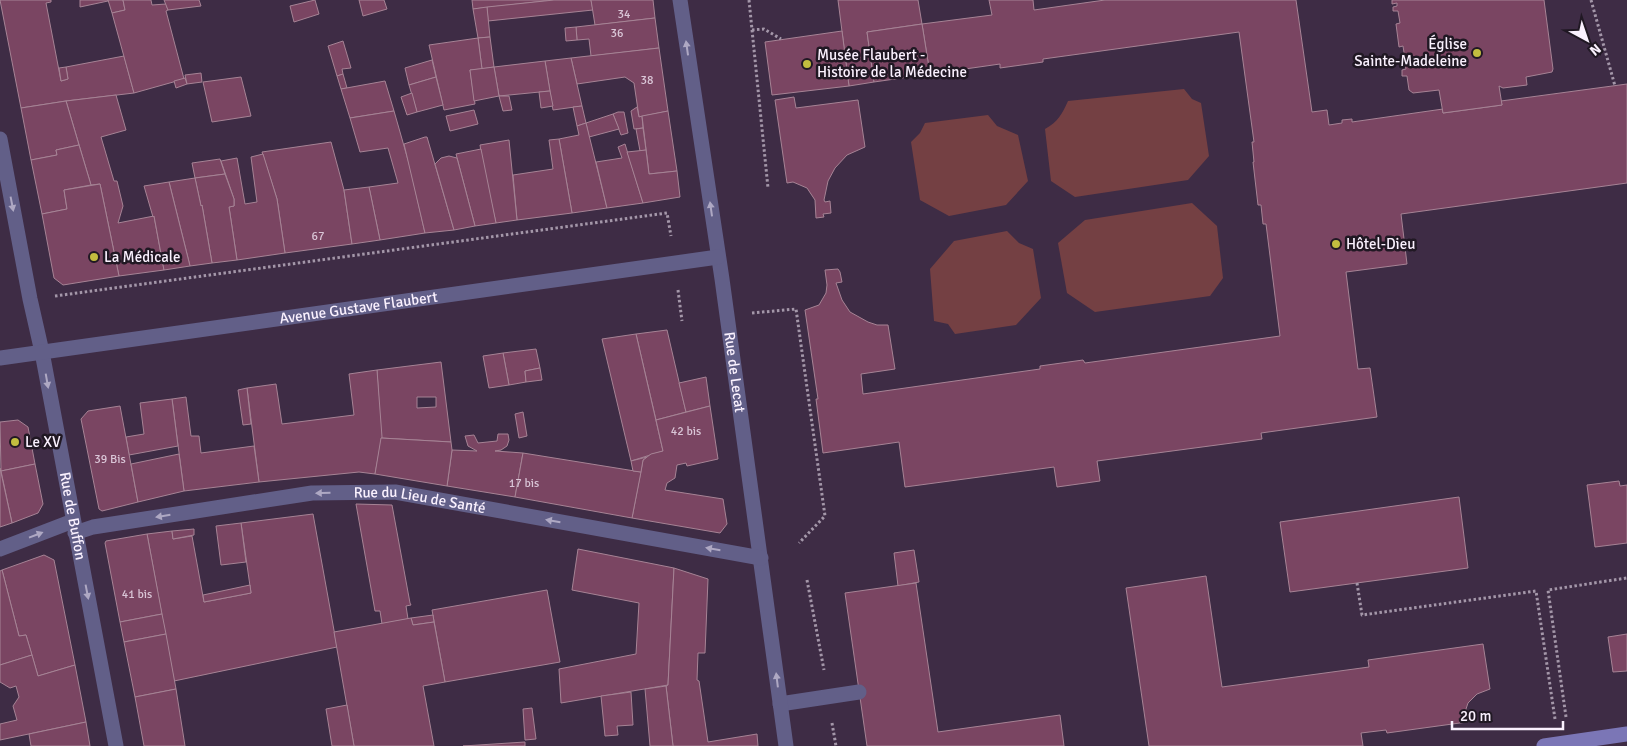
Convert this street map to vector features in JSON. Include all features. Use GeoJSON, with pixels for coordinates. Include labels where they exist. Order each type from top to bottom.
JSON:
{"type":"FeatureCollection","features":[{"type":"Feature","properties":{"kind":"street","name":"Rue de Lecat"},"geometry":{"type":"LineString","coordinates":[[680,0],[761,558],[786,746]]}},
{"type":"Feature","properties":{"kind":"street","name":"Rue de Buffon"},"geometry":{"type":"LineString","coordinates":[[0,139],[116,746]]}},
{"type":"Feature","properties":{"kind":"street","name":"Avenue Gustave Flaubert"},"geometry":{"type":"LineString","coordinates":[[0,358],[718,257]]}},
{"type":"Feature","properties":{"kind":"street","name":"Rue du Lieu de Santé"},"geometry":{"type":"LineString","coordinates":[[0,549],[74,527],[93,526],[312,494],[395,492],[761,558]]}},
{"type":"Feature","properties":{"kind":"street"},"geometry":{"type":"LineString","coordinates":[[780,704],[859,692]]}},
{"type":"Feature","properties":{"kind":"street"},"geometry":{"type":"LineString","coordinates":[[1557,744],[1627,734]]}},
{"type":"Feature","properties":{"kind":"path"},"geometry":{"type":"LineString","coordinates":[[749,0],[768,188]]}},
{"type":"Feature","properties":{"kind":"path"},"geometry":{"type":"LineString","coordinates":[[1591,0],[1615,86]]}},
{"type":"Feature","properties":{"kind":"path"},"geometry":{"type":"LineString","coordinates":[[752,30],[764,28],[781,39]]}},
{"type":"Feature","properties":{"kind":"path"},"geometry":{"type":"LineString","coordinates":[[30,299],[667,213],[682,321]]}},
{"type":"Feature","properties":{"kind":"path"},"geometry":{"type":"LineString","coordinates":[[726,315],[796,309],[825,516],[799,542]]}},
{"type":"Feature","properties":{"kind":"path"},"geometry":{"type":"LineString","coordinates":[[1557,744],[1548,590],[1627,578]]}},
{"type":"Feature","properties":{"kind":"path"},"geometry":{"type":"LineString","coordinates":[[807,580],[836,746]]}},
{"type":"Feature","properties":{"kind":"path"},"geometry":{"type":"LineString","coordinates":[[1357,583],[1362,615],[1536,591],[1557,744]]}},
{"type":"Feature","properties":{"kind":"shaded area"},"geometry":{"type":"Polygon","coordinates":[[[1184,89],[1192,99],[1201,103],[1209,156],[1188,180],[1075,197],[1051,181],[1045,129],[1059,117],[1068,101],[1184,89]]]}},
{"type":"Feature","properties":{"kind":"shaded area"},"geometry":{"type":"Polygon","coordinates":[[[988,115],[997,126],[1018,135],[1028,181],[1006,205],[949,216],[920,200],[911,142],[920,133],[925,123],[988,115]]]}},
{"type":"Feature","properties":{"kind":"shaded area"},"geometry":{"type":"Polygon","coordinates":[[[1192,203],[1217,226],[1223,278],[1210,296],[1095,312],[1067,293],[1058,243],[1085,220],[1192,203]]]}},
{"type":"Feature","properties":{"kind":"shaded area"},"geometry":{"type":"Polygon","coordinates":[[[1007,231],[1019,243],[1033,249],[1041,298],[1016,325],[955,334],[948,324],[934,321],[930,269],[954,241],[1007,231]]]}},
{"type":"Feature","properties":{"kind":"building"},"geometry":{"type":"Polygon","coordinates":[[[0,0],[51,0],[51,2],[46,3],[61,81],[68,79],[66,67],[124,56],[134,93],[21,108],[0,0]]]}},
{"type":"Feature","properties":{"kind":"building"},"geometry":{"type":"Polygon","coordinates":[[[80,0],[108,0],[108,1],[80,7],[80,0]]]}},
{"type":"Feature","properties":{"kind":"building"},"geometry":{"type":"Polygon","coordinates":[[[108,0],[123,0],[125,10],[112,13],[108,0]]]}},
{"type":"Feature","properties":{"kind":"building"},"geometry":{"type":"Polygon","coordinates":[[[123,0],[151,0],[152,5],[166,4],[168,10],[166,11],[184,79],[134,93],[112,13],[125,10],[123,0]]]}},
{"type":"Feature","properties":{"kind":"building"},"geometry":{"type":"Polygon","coordinates":[[[164,0],[199,0],[201,6],[168,10],[164,0]]]}},
{"type":"Feature","properties":{"kind":"building"},"geometry":{"type":"Polygon","coordinates":[[[315,0],[319,14],[294,22],[290,6],[315,0]]]}},
{"type":"Feature","properties":{"kind":"building"},"geometry":{"type":"Polygon","coordinates":[[[359,0],[384,0],[387,9],[363,16],[359,0]]]}},
{"type":"Feature","properties":{"kind":"building"},"geometry":{"type":"Polygon","coordinates":[[[472,0],[554,0],[473,9],[472,0]]]}},
{"type":"Feature","properties":{"kind":"building"},"geometry":{"type":"Polygon","coordinates":[[[554,0],[591,0],[593,10],[488,21],[487,7],[554,0]]]}},
{"type":"Feature","properties":{"kind":"building"},"geometry":{"type":"Polygon","coordinates":[[[591,0],[653,0],[655,18],[595,25],[591,0]]]}},
{"type":"Feature","properties":{"kind":"building"},"geometry":{"type":"Polygon","coordinates":[[[838,0],[918,0],[922,24],[867,32],[874,82],[849,86],[838,0]]]}},
{"type":"Feature","properties":{"kind":"building","name":"Hôtel-Dieu"},"geometry":{"type":"Polygon","coordinates":[[[989,0],[1033,0],[1034,10],[1105,0],[1296,0],[1312,112],[1327,110],[1329,125],[1342,123],[1342,120],[1352,119],[1352,122],[1443,109],[1443,113],[1502,105],[1501,101],[1627,84],[1627,183],[1401,214],[1407,264],[1346,272],[1358,369],[1370,368],[1377,417],[1261,433],[1262,439],[1097,461],[1100,481],[1057,487],[1054,467],[905,487],[899,442],[823,453],[816,399],[818,399],[805,310],[819,305],[826,293],[825,270],[838,269],[840,272],[842,282],[836,283],[842,300],[850,312],[868,322],[877,325],[888,325],[895,369],[861,374],[863,394],[1040,369],[1040,366],[1083,360],[1085,363],[1280,336],[1266,224],[1263,224],[1261,205],[1258,205],[1253,162],[1252,142],[1254,142],[1239,32],[1043,59],[1043,62],[1000,68],[1000,64],[930,74],[922,24],[992,15],[989,0]]]}},
{"type":"Feature","properties":{"kind":"building","name":"Église Sainte-Madeleine"},"geometry":{"type":"Polygon","coordinates":[[[1392,0],[1544,0],[1552,72],[1526,77],[1527,85],[1503,88],[1499,86],[1502,105],[1443,113],[1439,90],[1413,93],[1409,90],[1407,76],[1402,76],[1402,70],[1406,69],[1405,64],[1401,65],[1400,60],[1405,59],[1403,46],[1399,47],[1396,24],[1400,23],[1398,11],[1393,11],[1393,7],[1397,6],[1397,3],[1392,4],[1392,0]]]}},
{"type":"Feature","properties":{"kind":"building"},"geometry":{"type":"Polygon","coordinates":[[[487,7],[490,37],[478,38],[473,9],[487,7]]]}},
{"type":"Feature","properties":{"kind":"building"},"geometry":{"type":"Polygon","coordinates":[[[655,18],[659,48],[591,56],[589,39],[577,40],[576,27],[655,18]]]}},
{"type":"Feature","properties":{"kind":"building"},"geometry":{"type":"Polygon","coordinates":[[[922,24],[930,74],[874,82],[867,32],[922,24]]]}},
{"type":"Feature","properties":{"kind":"building"},"geometry":{"type":"Polygon","coordinates":[[[576,27],[577,40],[566,41],[565,28],[576,27]]]}},
{"type":"Feature","properties":{"kind":"building","name":"Musée Flaubert - Histoire de la Médecine"},"geometry":{"type":"Polygon","coordinates":[[[842,31],[849,86],[772,95],[765,42],[842,31]]]}},
{"type":"Feature","properties":{"kind":"building"},"geometry":{"type":"Polygon","coordinates":[[[490,37],[494,67],[482,69],[478,38],[490,37]]]}},
{"type":"Feature","properties":{"kind":"building"},"geometry":{"type":"Polygon","coordinates":[[[478,38],[482,69],[470,70],[475,104],[444,110],[429,45],[478,38]]]}},
{"type":"Feature","properties":{"kind":"building"},"geometry":{"type":"Polygon","coordinates":[[[343,41],[351,68],[342,69],[343,74],[337,76],[328,46],[343,41]]]}},
{"type":"Feature","properties":{"kind":"building"},"geometry":{"type":"Polygon","coordinates":[[[659,48],[668,111],[639,117],[634,83],[625,77],[577,84],[571,58],[659,48]]]}},
{"type":"Feature","properties":{"kind":"building"},"geometry":{"type":"Polygon","coordinates":[[[571,58],[582,106],[553,110],[545,61],[571,58]]]}},
{"type":"Feature","properties":{"kind":"building"},"geometry":{"type":"Polygon","coordinates":[[[432,60],[436,77],[409,85],[405,68],[432,60]]]}},
{"type":"Feature","properties":{"kind":"building"},"geometry":{"type":"Polygon","coordinates":[[[545,61],[550,91],[499,96],[494,67],[545,61]]]}},
{"type":"Feature","properties":{"kind":"building"},"geometry":{"type":"Polygon","coordinates":[[[66,67],[68,79],[61,81],[59,68],[66,67]]]}},
{"type":"Feature","properties":{"kind":"building"},"geometry":{"type":"Polygon","coordinates":[[[494,67],[499,96],[474,101],[470,70],[494,67]]]}},
{"type":"Feature","properties":{"kind":"building"},"geometry":{"type":"Polygon","coordinates":[[[201,73],[202,82],[187,84],[185,75],[201,73]]]}},
{"type":"Feature","properties":{"kind":"building"},"geometry":{"type":"Polygon","coordinates":[[[343,74],[347,88],[341,89],[337,76],[343,74]]]}},
{"type":"Feature","properties":{"kind":"building"},"geometry":{"type":"Polygon","coordinates":[[[241,77],[251,116],[212,122],[203,82],[241,77]]]}},
{"type":"Feature","properties":{"kind":"building"},"geometry":{"type":"Polygon","coordinates":[[[436,77],[443,105],[417,112],[409,85],[436,77]]]}},
{"type":"Feature","properties":{"kind":"building"},"geometry":{"type":"Polygon","coordinates":[[[185,78],[187,84],[176,88],[174,81],[185,78]]]}},
{"type":"Feature","properties":{"kind":"building"},"geometry":{"type":"Polygon","coordinates":[[[385,81],[394,111],[350,118],[341,89],[385,81]]]}},
{"type":"Feature","properties":{"kind":"building"},"geometry":{"type":"Polygon","coordinates":[[[550,91],[553,106],[541,108],[539,92],[550,91]]]}},
{"type":"Feature","properties":{"kind":"building"},"geometry":{"type":"Polygon","coordinates":[[[412,93],[417,112],[407,115],[401,97],[412,93]]]}},
{"type":"Feature","properties":{"kind":"building"},"geometry":{"type":"Polygon","coordinates":[[[116,95],[126,130],[101,137],[114,181],[117,181],[123,206],[118,223],[154,216],[164,270],[119,276],[100,184],[91,185],[66,101],[116,95]]]}},
{"type":"Feature","properties":{"kind":"building"},"geometry":{"type":"Polygon","coordinates":[[[499,96],[509,96],[512,110],[503,111],[499,96]]]}},
{"type":"Feature","properties":{"kind":"building"},"geometry":{"type":"Polygon","coordinates":[[[794,97],[796,108],[858,100],[865,147],[847,155],[835,168],[828,181],[824,200],[825,202],[830,201],[831,213],[823,214],[824,217],[816,218],[815,200],[807,188],[793,182],[787,183],[775,100],[794,97]]]}},
{"type":"Feature","properties":{"kind":"building"},"geometry":{"type":"Polygon","coordinates":[[[66,101],[79,145],[56,150],[57,155],[31,160],[21,108],[66,101]]]}},
{"type":"Feature","properties":{"kind":"building"},"geometry":{"type":"Polygon","coordinates":[[[582,106],[586,123],[577,126],[573,107],[582,106]]]}},
{"type":"Feature","properties":{"kind":"building"},"geometry":{"type":"Polygon","coordinates":[[[637,107],[639,117],[642,116],[643,128],[634,129],[631,111],[637,107]]]}},
{"type":"Feature","properties":{"kind":"building"},"geometry":{"type":"Polygon","coordinates":[[[474,110],[478,124],[450,131],[446,116],[474,110]]]}},
{"type":"Feature","properties":{"kind":"building"},"geometry":{"type":"Polygon","coordinates":[[[394,111],[410,167],[425,233],[380,240],[369,187],[398,183],[388,148],[360,152],[350,118],[394,111]]]}},
{"type":"Feature","properties":{"kind":"building"},"geometry":{"type":"Polygon","coordinates":[[[668,111],[677,171],[649,174],[642,116],[668,111]]]}},
{"type":"Feature","properties":{"kind":"building"},"geometry":{"type":"Polygon","coordinates":[[[624,112],[628,133],[621,135],[613,114],[624,112]]]}},
{"type":"Feature","properties":{"kind":"building"},"geometry":{"type":"Polygon","coordinates":[[[613,114],[619,129],[589,137],[586,123],[613,114]]]}},
{"type":"Feature","properties":{"kind":"building"},"geometry":{"type":"Polygon","coordinates":[[[586,123],[607,208],[572,213],[559,139],[579,135],[577,126],[586,123]]]}},
{"type":"Feature","properties":{"kind":"building"},"geometry":{"type":"Polygon","coordinates":[[[643,128],[646,150],[640,151],[636,129],[643,128]]]}},
{"type":"Feature","properties":{"kind":"building"},"geometry":{"type":"Polygon","coordinates":[[[427,137],[454,230],[425,233],[404,144],[427,137]]]}},
{"type":"Feature","properties":{"kind":"building"},"geometry":{"type":"Polygon","coordinates":[[[559,139],[572,213],[517,220],[513,175],[553,169],[549,140],[559,139]]]}},
{"type":"Feature","properties":{"kind":"building"},"geometry":{"type":"Polygon","coordinates":[[[509,140],[517,220],[496,223],[480,145],[509,140]]]}},
{"type":"Feature","properties":{"kind":"building"},"geometry":{"type":"Polygon","coordinates":[[[331,142],[344,190],[352,244],[285,253],[277,199],[262,152],[331,142]]]}},
{"type":"Feature","properties":{"kind":"building"},"geometry":{"type":"Polygon","coordinates":[[[625,144],[643,203],[607,208],[596,162],[622,158],[618,147],[625,144]]]}},
{"type":"Feature","properties":{"kind":"building"},"geometry":{"type":"Polygon","coordinates":[[[79,145],[91,185],[64,190],[67,209],[42,214],[31,160],[57,155],[56,150],[79,145]]]}},
{"type":"Feature","properties":{"kind":"building"},"geometry":{"type":"Polygon","coordinates":[[[481,149],[496,223],[475,226],[456,154],[481,149]]]}},
{"type":"Feature","properties":{"kind":"building"},"geometry":{"type":"Polygon","coordinates":[[[646,150],[649,174],[677,171],[680,197],[643,203],[627,152],[646,150]]]}},
{"type":"Feature","properties":{"kind":"building"},"geometry":{"type":"Polygon","coordinates":[[[263,154],[277,199],[285,253],[237,260],[229,207],[234,206],[234,199],[221,161],[237,158],[245,204],[257,202],[251,157],[263,154]]]}},
{"type":"Feature","properties":{"kind":"building"},"geometry":{"type":"Polygon","coordinates":[[[449,156],[457,158],[475,226],[454,230],[435,164],[441,158],[449,156]]]}},
{"type":"Feature","properties":{"kind":"building"},"geometry":{"type":"Polygon","coordinates":[[[220,159],[225,174],[195,178],[192,163],[220,159]]]}},
{"type":"Feature","properties":{"kind":"building"},"geometry":{"type":"Polygon","coordinates":[[[225,174],[234,199],[234,206],[229,207],[237,260],[212,263],[202,205],[195,178],[225,174]]]}},
{"type":"Feature","properties":{"kind":"building"},"geometry":{"type":"Polygon","coordinates":[[[195,178],[202,205],[212,263],[190,266],[169,182],[195,178]]]}},
{"type":"Feature","properties":{"kind":"building"},"geometry":{"type":"Polygon","coordinates":[[[169,182],[190,266],[164,270],[154,216],[144,186],[169,182]]]}},
{"type":"Feature","properties":{"kind":"building"},"geometry":{"type":"Polygon","coordinates":[[[100,184],[119,276],[63,285],[54,278],[42,214],[67,209],[64,190],[100,184]]]}},
{"type":"Feature","properties":{"kind":"building"},"geometry":{"type":"Polygon","coordinates":[[[369,187],[380,240],[352,244],[344,190],[369,187]]]}},
{"type":"Feature","properties":{"kind":"building"},"geometry":{"type":"Polygon","coordinates":[[[667,330],[686,412],[656,420],[636,334],[667,330]]]}},
{"type":"Feature","properties":{"kind":"building"},"geometry":{"type":"Polygon","coordinates":[[[636,334],[663,451],[631,461],[602,339],[636,334]]]}},
{"type":"Feature","properties":{"kind":"building"},"geometry":{"type":"Polygon","coordinates":[[[536,349],[540,368],[525,371],[526,382],[509,385],[503,353],[536,349]]]}},
{"type":"Feature","properties":{"kind":"building"},"geometry":{"type":"Polygon","coordinates":[[[503,353],[509,385],[489,388],[483,356],[503,353]]]}},
{"type":"Feature","properties":{"kind":"building"},"geometry":{"type":"Polygon","coordinates":[[[441,362],[451,442],[381,438],[377,370],[441,362]],[[417,397],[417,408],[436,407],[436,397],[417,397]]]}},
{"type":"Feature","properties":{"kind":"building"},"geometry":{"type":"Polygon","coordinates":[[[540,368],[542,380],[526,382],[525,371],[540,368]]]}},
{"type":"Feature","properties":{"kind":"building"},"geometry":{"type":"Polygon","coordinates":[[[377,370],[382,437],[375,474],[359,472],[259,482],[247,388],[276,384],[282,424],[354,415],[349,374],[377,370]]]}},
{"type":"Feature","properties":{"kind":"building"},"geometry":{"type":"Polygon","coordinates":[[[706,377],[710,406],[686,412],[679,383],[706,377]]]}},
{"type":"Feature","properties":{"kind":"building"},"geometry":{"type":"Polygon","coordinates":[[[247,388],[251,424],[243,425],[238,390],[247,388]]]}},
{"type":"Feature","properties":{"kind":"building"},"geometry":{"type":"Polygon","coordinates":[[[186,397],[191,436],[199,436],[201,453],[254,446],[259,482],[184,491],[172,399],[186,397]]]}},
{"type":"Feature","properties":{"kind":"building"},"geometry":{"type":"Polygon","coordinates":[[[172,399],[178,446],[129,455],[126,437],[144,434],[140,403],[172,399]]]}},
{"type":"Feature","properties":{"kind":"building"},"geometry":{"type":"Polygon","coordinates":[[[120,406],[138,502],[102,511],[99,509],[81,419],[88,411],[120,406]]]}},
{"type":"Feature","properties":{"kind":"building"},"geometry":{"type":"Polygon","coordinates":[[[710,406],[718,459],[687,466],[686,463],[677,465],[675,478],[667,483],[665,490],[723,499],[727,524],[720,533],[632,518],[643,460],[651,454],[663,451],[656,420],[710,406]]]}},
{"type":"Feature","properties":{"kind":"building"},"geometry":{"type":"Polygon","coordinates":[[[523,412],[527,436],[519,438],[515,414],[523,412]]]}},
{"type":"Feature","properties":{"kind":"building"},"geometry":{"type":"Polygon","coordinates":[[[18,420],[28,427],[35,464],[1,471],[0,422],[18,420]]]}},
{"type":"Feature","properties":{"kind":"building"},"geometry":{"type":"Polygon","coordinates":[[[498,434],[508,434],[509,440],[507,446],[495,451],[523,453],[515,497],[447,486],[452,450],[477,451],[468,446],[465,436],[474,435],[478,443],[497,441],[498,434]]]}},
{"type":"Feature","properties":{"kind":"building"},"geometry":{"type":"Polygon","coordinates":[[[381,438],[451,442],[452,450],[447,486],[375,474],[381,438]]]}},
{"type":"Feature","properties":{"kind":"building"},"geometry":{"type":"Polygon","coordinates":[[[523,453],[641,472],[632,518],[515,497],[523,453]]]}},
{"type":"Feature","properties":{"kind":"building"},"geometry":{"type":"Polygon","coordinates":[[[179,454],[184,491],[138,502],[131,464],[179,454]]]}},
{"type":"Feature","properties":{"kind":"building"},"geometry":{"type":"Polygon","coordinates":[[[647,457],[643,460],[641,472],[633,471],[631,461],[647,457]]]}},
{"type":"Feature","properties":{"kind":"building"},"geometry":{"type":"Polygon","coordinates":[[[35,464],[43,504],[38,513],[12,523],[1,471],[35,464]]]}},
{"type":"Feature","properties":{"kind":"building"},"geometry":{"type":"Polygon","coordinates":[[[0,468],[12,523],[0,527],[0,468]]]}},
{"type":"Feature","properties":{"kind":"building"},"geometry":{"type":"Polygon","coordinates":[[[1619,481],[1620,486],[1627,485],[1627,543],[1595,547],[1587,485],[1619,481]]]}},
{"type":"Feature","properties":{"kind":"building"},"geometry":{"type":"Polygon","coordinates":[[[1459,497],[1468,568],[1290,592],[1280,522],[1459,497]]]}},
{"type":"Feature","properties":{"kind":"building"},"geometry":{"type":"Polygon","coordinates":[[[356,504],[392,505],[411,605],[406,606],[408,619],[382,624],[380,611],[375,611],[356,504]]]}},
{"type":"Feature","properties":{"kind":"building"},"geometry":{"type":"Polygon","coordinates":[[[313,514],[337,647],[174,681],[147,534],[172,531],[173,539],[192,536],[204,602],[251,593],[241,523],[313,514]]]}},
{"type":"Feature","properties":{"kind":"building"},"geometry":{"type":"Polygon","coordinates":[[[241,523],[246,562],[221,565],[216,526],[241,523]]]}},
{"type":"Feature","properties":{"kind":"building"},"geometry":{"type":"Polygon","coordinates":[[[194,529],[194,535],[173,539],[172,531],[194,529]]]}},
{"type":"Feature","properties":{"kind":"building"},"geometry":{"type":"Polygon","coordinates":[[[147,534],[162,614],[120,622],[105,543],[106,541],[147,534]]]}},
{"type":"Feature","properties":{"kind":"building"},"geometry":{"type":"Polygon","coordinates":[[[578,549],[674,568],[668,685],[561,703],[559,669],[636,654],[639,603],[572,590],[578,549]]]}},
{"type":"Feature","properties":{"kind":"building"},"geometry":{"type":"Polygon","coordinates":[[[914,550],[919,582],[898,586],[894,553],[914,550]]]}},
{"type":"Feature","properties":{"kind":"building"},"geometry":{"type":"Polygon","coordinates":[[[44,555],[54,560],[75,665],[38,676],[26,635],[19,636],[2,570],[44,555]]]}},
{"type":"Feature","properties":{"kind":"building"},"geometry":{"type":"Polygon","coordinates":[[[674,568],[708,579],[705,653],[698,653],[697,680],[699,681],[708,742],[757,734],[758,746],[673,746],[666,686],[668,685],[674,568]]]}},
{"type":"Feature","properties":{"kind":"building"},"geometry":{"type":"Polygon","coordinates":[[[2,570],[19,636],[26,635],[32,655],[0,665],[0,571],[2,570]]]}},
{"type":"Feature","properties":{"kind":"building"},"geometry":{"type":"Polygon","coordinates":[[[1206,576],[1222,687],[1369,667],[1368,660],[1483,644],[1490,689],[1477,694],[1468,703],[1466,709],[1467,722],[1387,733],[1386,730],[1361,733],[1363,746],[1149,746],[1126,588],[1206,576]]]}},
{"type":"Feature","properties":{"kind":"building"},"geometry":{"type":"Polygon","coordinates":[[[916,583],[938,732],[1060,715],[1064,746],[867,746],[845,593],[916,583]]]}},
{"type":"Feature","properties":{"kind":"building"},"geometry":{"type":"Polygon","coordinates":[[[250,585],[251,593],[204,602],[203,595],[250,585]]]}},
{"type":"Feature","properties":{"kind":"building"},"geometry":{"type":"Polygon","coordinates":[[[547,590],[560,662],[445,682],[432,610],[547,590]]]}},
{"type":"Feature","properties":{"kind":"building"},"geometry":{"type":"Polygon","coordinates":[[[162,614],[166,634],[124,642],[120,622],[162,614]]]}},
{"type":"Feature","properties":{"kind":"building"},"geometry":{"type":"Polygon","coordinates":[[[433,615],[434,622],[413,625],[411,618],[433,615]]]}},
{"type":"Feature","properties":{"kind":"building"},"geometry":{"type":"Polygon","coordinates":[[[411,618],[413,625],[434,622],[445,682],[423,686],[434,746],[354,746],[334,632],[411,618]]]}},
{"type":"Feature","properties":{"kind":"building"},"geometry":{"type":"Polygon","coordinates":[[[166,634],[176,689],[135,697],[124,642],[166,634]]]}},
{"type":"Feature","properties":{"kind":"building"},"geometry":{"type":"Polygon","coordinates":[[[1627,634],[1627,671],[1613,672],[1608,637],[1627,634]]]}},
{"type":"Feature","properties":{"kind":"building"},"geometry":{"type":"Polygon","coordinates":[[[32,655],[38,676],[75,665],[86,722],[0,740],[0,724],[17,720],[13,706],[19,697],[16,686],[10,688],[0,682],[0,665],[32,655]]]}},
{"type":"Feature","properties":{"kind":"building"},"geometry":{"type":"Polygon","coordinates":[[[666,686],[673,746],[650,746],[645,689],[666,686]]]}},
{"type":"Feature","properties":{"kind":"building"},"geometry":{"type":"Polygon","coordinates":[[[176,689],[185,746],[144,746],[135,697],[176,689]]]}},
{"type":"Feature","properties":{"kind":"building"},"geometry":{"type":"Polygon","coordinates":[[[631,692],[633,725],[617,726],[618,735],[605,736],[601,696],[631,692]]]}},
{"type":"Feature","properties":{"kind":"building"},"geometry":{"type":"Polygon","coordinates":[[[347,705],[354,746],[332,746],[326,709],[347,705]]]}},
{"type":"Feature","properties":{"kind":"building"},"geometry":{"type":"Polygon","coordinates":[[[532,708],[536,739],[525,740],[523,709],[532,708]]]}},
{"type":"Feature","properties":{"kind":"building"},"geometry":{"type":"Polygon","coordinates":[[[86,722],[90,746],[31,746],[29,734],[86,722]]]}},
{"type":"Feature","properties":{"kind":"building"},"geometry":{"type":"Polygon","coordinates":[[[525,742],[525,746],[463,746],[525,742]]]}},
{"type":"Feature","properties":{"kind":"place","name":"Église Sainte-Madeleine"},"geometry":{"type":"Point","coordinates":[1477,53]}},
{"type":"Feature","properties":{"kind":"place","name":"Musée Flaubert - Histoire de la Médecine"},"geometry":{"type":"Point","coordinates":[807,64]}},
{"type":"Feature","properties":{"kind":"place","name":"Hôtel-Dieu"},"geometry":{"type":"Point","coordinates":[1336,244]}},
{"type":"Feature","properties":{"kind":"place","name":"La Médicale"},"geometry":{"type":"Point","coordinates":[94,257]}},
{"type":"Feature","properties":{"kind":"place","name":"Le XV"},"geometry":{"type":"Point","coordinates":[15,442]}}]}
